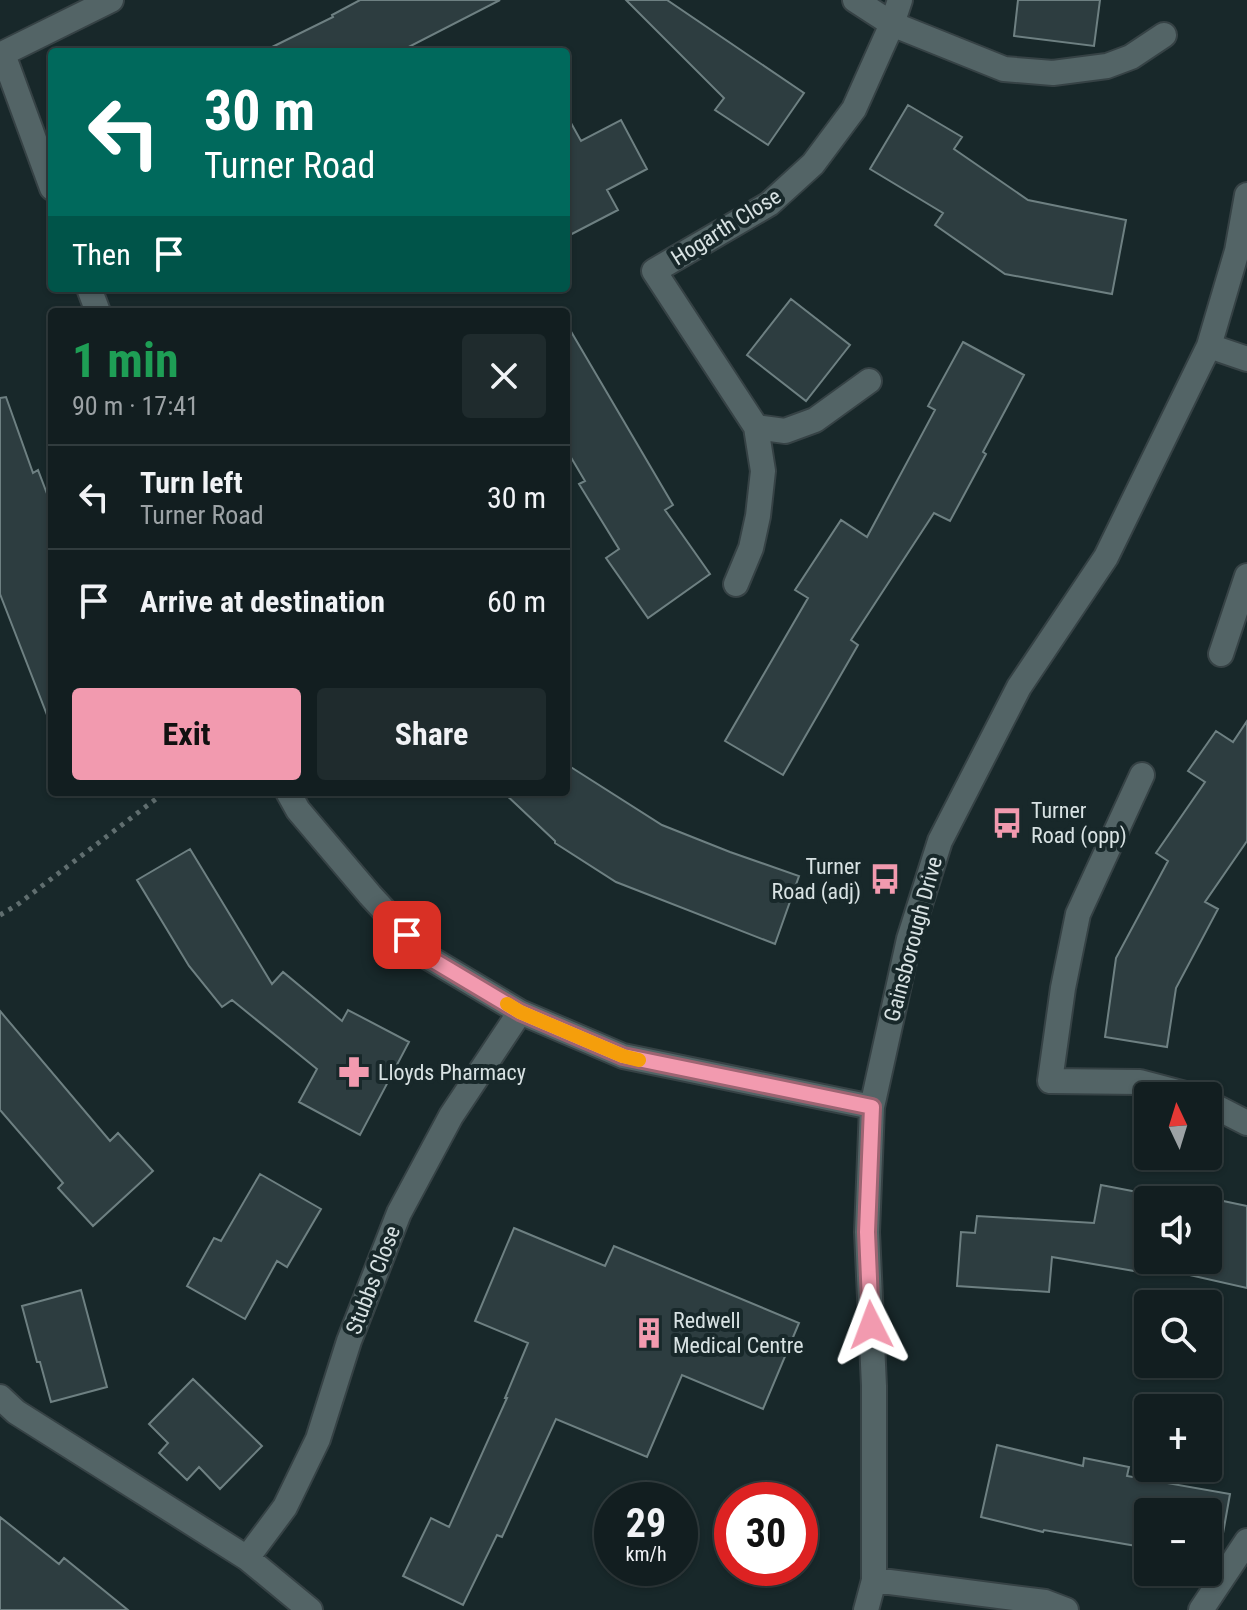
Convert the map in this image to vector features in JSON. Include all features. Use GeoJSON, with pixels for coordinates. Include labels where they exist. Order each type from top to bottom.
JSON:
{"type":"FeatureCollection","features":[{"type":"Feature","properties":{"kind":"street"},"geometry":{"type":"LineString","coordinates":[[48,178],[1,55],[111,0]]}},
{"type":"Feature","properties":{"kind":"street"},"geometry":{"type":"LineString","coordinates":[[855,0],[892,24],[1004,69],[1053,73],[1107,66],[1131,57],[1164,35]]}},
{"type":"Feature","properties":{"kind":"street"},"geometry":{"type":"LineString","coordinates":[[892,24],[900,0]]}},
{"type":"Feature","properties":{"kind":"street","name":"Hogarth Close"},"geometry":{"type":"LineString","coordinates":[[756,427],[654,271],[769,204],[813,164],[854,109],[892,24]]}},
{"type":"Feature","properties":{"kind":"street","name":"Gainsborough Drive"},"geometry":{"type":"LineString","coordinates":[[866,1610],[874,1580],[874,1386],[867,1232],[872,1107],[909,939],[940,841],[1019,687],[1106,557],[1209,346],[1237,251],[1247,195]]}},
{"type":"Feature","properties":{"kind":"street"},"geometry":{"type":"LineString","coordinates":[[1209,346],[1247,359]]}},
{"type":"Feature","properties":{"kind":"street"},"geometry":{"type":"LineString","coordinates":[[736,584],[751,548],[758,516],[763,471],[756,427],[785,431],[815,420],[869,381]]}},
{"type":"Feature","properties":{"kind":"street"},"geometry":{"type":"LineString","coordinates":[[1221,654],[1247,576]]}},
{"type":"Feature","properties":{"kind":"street"},"geometry":{"type":"LineString","coordinates":[[1140,1082],[1050,1081],[1063,988],[1078,914],[1142,775]]}},
{"type":"Feature","properties":{"kind":"street"},"geometry":{"type":"LineString","coordinates":[[290,796],[298,810],[370,895],[426,956],[520,1012],[623,1056],[872,1107]]}},
{"type":"Feature","properties":{"kind":"street","name":"Stubbs Close"},"geometry":{"type":"LineString","coordinates":[[247,1558],[285,1507],[318,1439],[349,1341],[399,1213],[451,1116],[520,1012]]}},
{"type":"Feature","properties":{"kind":"street"},"geometry":{"type":"LineString","coordinates":[[1222,1110],[1247,1123]]}},
{"type":"Feature","properties":{"kind":"street"},"geometry":{"type":"LineString","coordinates":[[0,1397],[16,1412],[247,1558],[310,1610]]}},
{"type":"Feature","properties":{"kind":"street"},"geometry":{"type":"LineString","coordinates":[[1201,1610],[1247,1541]]}},
{"type":"Feature","properties":{"kind":"street"},"geometry":{"type":"LineString","coordinates":[[874,1580],[1045,1602],[1066,1610]]}},
{"type":"Feature","properties":{"kind":"path"},"geometry":{"type":"LineString","coordinates":[[0,915],[160,796]]}},
{"type":"Feature","properties":{"kind":"building"},"geometry":{"type":"Polygon","coordinates":[[[360,0],[500,0],[407,48],[270,48],[360,0]]]}},
{"type":"Feature","properties":{"kind":"building"},"geometry":{"type":"Polygon","coordinates":[[[626,0],[667,0],[804,93],[768,145],[715,110],[724,98],[626,0]]]}},
{"type":"Feature","properties":{"kind":"building"},"geometry":{"type":"Polygon","coordinates":[[[1018,0],[1100,0],[1094,46],[1014,36],[1018,0]]]}},
{"type":"Feature","properties":{"kind":"building"},"geometry":{"type":"Polygon","coordinates":[[[908,105],[962,137],[954,149],[1028,200],[1126,220],[1112,294],[1005,274],[935,225],[943,213],[870,169],[908,105]]]}},
{"type":"Feature","properties":{"kind":"building"},"geometry":{"type":"Polygon","coordinates":[[[621,120],[647,169],[607,190],[618,210],[570,235],[570,121],[581,141],[621,120]]]}},
{"type":"Feature","properties":{"kind":"building"},"geometry":{"type":"Polygon","coordinates":[[[791,299],[850,345],[806,401],[747,355],[791,299]]]}},
{"type":"Feature","properties":{"kind":"building"},"geometry":{"type":"Polygon","coordinates":[[[570,330],[673,505],[665,510],[710,574],[648,618],[606,558],[619,549],[579,484],[585,481],[570,456],[570,330]]]}},
{"type":"Feature","properties":{"kind":"building"},"geometry":{"type":"Polygon","coordinates":[[[963,342],[1024,375],[950,521],[934,513],[851,640],[858,645],[783,775],[725,741],[808,598],[795,590],[841,520],[867,537],[935,410],[928,406],[963,342]]]}},
{"type":"Feature","properties":{"kind":"building"},"geometry":{"type":"Polygon","coordinates":[[[6,397],[33,473],[38,470],[48,496],[48,717],[0,594],[0,398],[6,397]]]}},
{"type":"Feature","properties":{"kind":"building"},"geometry":{"type":"Polygon","coordinates":[[[1247,721],[1247,841],[1205,902],[1218,909],[1176,988],[1167,1047],[1105,1037],[1116,958],[1168,861],[1156,853],[1205,782],[1188,771],[1216,731],[1233,742],[1247,721]]]}},
{"type":"Feature","properties":{"kind":"building"},"geometry":{"type":"Polygon","coordinates":[[[570,767],[662,825],[799,876],[775,944],[616,882],[555,841],[507,796],[570,796],[570,767]]]}},
{"type":"Feature","properties":{"kind":"building"},"geometry":{"type":"Polygon","coordinates":[[[190,849],[272,984],[283,972],[342,1021],[348,1010],[409,1042],[360,1135],[299,1102],[317,1069],[232,1000],[222,1007],[189,966],[137,880],[190,849]]]}},
{"type":"Feature","properties":{"kind":"building"},"geometry":{"type":"Polygon","coordinates":[[[0,1011],[110,1141],[118,1133],[153,1171],[93,1226],[58,1188],[63,1183],[0,1110],[0,1011]]]}},
{"type":"Feature","properties":{"kind":"building"},"geometry":{"type":"Polygon","coordinates":[[[260,1174],[321,1209],[287,1267],[277,1261],[245,1319],[187,1286],[214,1238],[221,1241],[260,1174]]]}},
{"type":"Feature","properties":{"kind":"building"},"geometry":{"type":"Polygon","coordinates":[[[1101,1185],[1134,1191],[1134,1271],[1052,1257],[1049,1292],[957,1286],[961,1232],[975,1233],[977,1216],[1094,1223],[1101,1185]]]}},
{"type":"Feature","properties":{"kind":"building"},"geometry":{"type":"Polygon","coordinates":[[[1222,1201],[1247,1206],[1247,1288],[1185,1274],[1222,1274],[1222,1201]]]}},
{"type":"Feature","properties":{"kind":"building","name":"Redwell Medical Centre"},"geometry":{"type":"Polygon","coordinates":[[[514,1228],[605,1266],[614,1246],[799,1323],[763,1409],[682,1375],[647,1457],[556,1419],[502,1537],[497,1535],[463,1605],[403,1576],[431,1518],[449,1527],[507,1398],[528,1343],[475,1321],[514,1228]]]}},
{"type":"Feature","properties":{"kind":"building"},"geometry":{"type":"Polygon","coordinates":[[[81,1290],[107,1387],[51,1402],[22,1306],[81,1290]]]}},
{"type":"Feature","properties":{"kind":"building"},"geometry":{"type":"Polygon","coordinates":[[[193,1379],[262,1446],[220,1489],[199,1467],[187,1480],[159,1453],[168,1443],[149,1424],[193,1379]]]}},
{"type":"Feature","properties":{"kind":"building"},"geometry":{"type":"Polygon","coordinates":[[[997,1445],[1083,1466],[1084,1458],[1129,1467],[1127,1476],[1134,1477],[1134,1482],[1161,1482],[1230,1494],[1222,1539],[1222,1498],[1134,1498],[1134,1546],[1043,1532],[981,1517],[997,1445]]]}},
{"type":"Feature","properties":{"kind":"building"},"geometry":{"type":"Polygon","coordinates":[[[0,1517],[59,1564],[64,1558],[128,1610],[0,1610],[0,1517]]]}},
{"type":"Feature","properties":{"kind":"slow traffic"},"geometry":{"type":"LineString","coordinates":[[507,1004],[623,1056],[639,1060]]}},
{"type":"Feature","properties":{"kind":"place","name":"Turner Road (opp)"},"geometry":{"type":"Point","coordinates":[1007,823]}},
{"type":"Feature","properties":{"kind":"place","name":"Turner Road (adj)"},"geometry":{"type":"Point","coordinates":[885,879]}},
{"type":"Feature","properties":{"kind":"place","name":"Lloyds Pharmacy"},"geometry":{"type":"Point","coordinates":[354,1072]}},
{"type":"Feature","properties":{"kind":"place","name":"Redwell Medical Centre"},"geometry":{"type":"Point","coordinates":[649,1333]}},
{"type":"Feature","properties":{"kind":"route"},"geometry":{"type":"LineString","coordinates":[[407,935],[426,956],[520,1012],[623,1056],[872,1107],[867,1232],[871,1325]]}}]}
